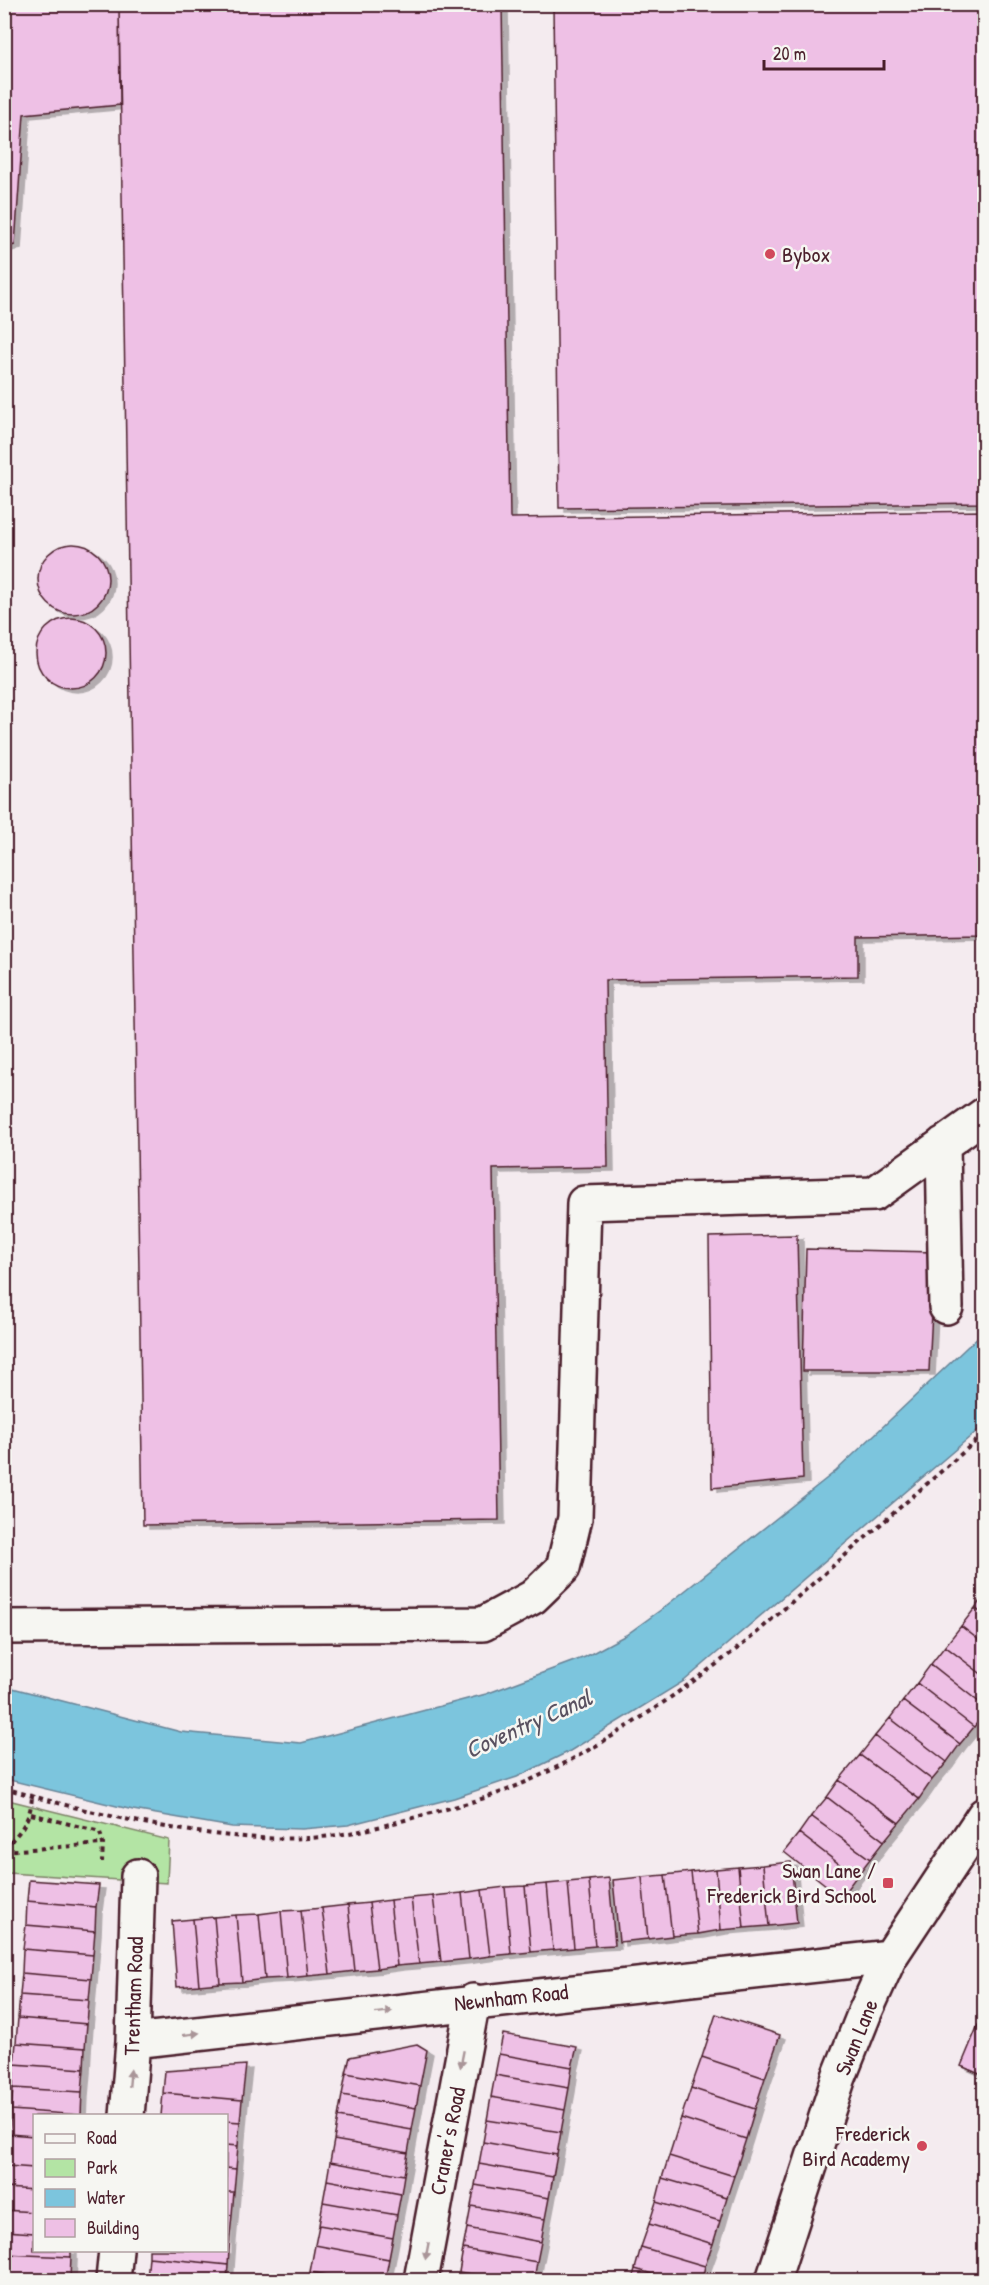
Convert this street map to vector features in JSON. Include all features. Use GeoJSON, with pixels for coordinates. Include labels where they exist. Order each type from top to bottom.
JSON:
{"type":"FeatureCollection","features":[{"type":"Feature","properties":{"kind":"street"},"geometry":{"type":"LineString","coordinates":[[4,1627],[483,1624],[533,1597],[563,1568],[575,1518],[584,1203],[874,1194],[984,1115]]}},
{"type":"Feature","properties":{"kind":"street"},"geometry":{"type":"LineString","coordinates":[[943,1144],[946,1307]]}},
{"type":"Feature","properties":{"kind":"street","name":"Swan Lane"},"geometry":{"type":"LineString","coordinates":[[773,2280],[839,2077],[890,1957],[984,1815]]}},
{"type":"Feature","properties":{"kind":"street","name":"Trentham Road"},"geometry":{"type":"LineString","coordinates":[[127,2114],[133,2041],[138,1876]]}},
{"type":"Feature","properties":{"kind":"street","name":"Newnham Road"},"geometry":{"type":"LineString","coordinates":[[133,2041],[473,2001],[890,1957]]}},
{"type":"Feature","properties":{"kind":"street","name":"Craner's Road"},"geometry":{"type":"LineString","coordinates":[[421,2280],[473,2001]]}},
{"type":"Feature","properties":{"kind":"street"},"geometry":{"type":"LineString","coordinates":[[113,2280],[116,2252]]}},
{"type":"Feature","properties":{"kind":"path"},"geometry":{"type":"LineString","coordinates":[[4,1788],[112,1815],[216,1834],[265,1839],[347,1834],[387,1825],[506,1790],[567,1763],[662,1704],[709,1670],[746,1642],[984,1434]]}},
{"type":"Feature","properties":{"kind":"path"},"geometry":{"type":"LineString","coordinates":[[4,1849],[18,1835],[32,1814],[32,1796]]}},
{"type":"Feature","properties":{"kind":"path"},"geometry":{"type":"LineString","coordinates":[[32,1814],[100,1832],[103,1844],[101,1874],[138,1876]]}},
{"type":"Feature","properties":{"kind":"path"},"geometry":{"type":"LineString","coordinates":[[4,1849],[103,1844]]}},
{"type":"Feature","properties":{"kind":"green space"},"geometry":{"type":"Polygon","coordinates":[[[4,1799],[169,1840],[167,1883],[8,1873],[8,1863],[5,1863],[4,1799]]]}},
{"type":"Feature","properties":{"kind":"water","name":"Coventry Canal"},"geometry":{"type":"Polygon","coordinates":[[[984,1331],[984,1425],[684,1681],[570,1751],[517,1777],[454,1798],[348,1825],[302,1829],[232,1827],[133,1810],[5,1779],[5,1686],[181,1732],[301,1743],[486,1694],[585,1657],[626,1635],[662,1609],[836,1471],[984,1331]]]}},
{"type":"Feature","properties":{"kind":"building"},"geometry":{"type":"Polygon","coordinates":[[[4,4],[119,4],[120,105],[24,114],[15,245],[4,247],[4,4]]]}},
{"type":"Feature","properties":{"kind":"building"},"geometry":{"type":"Polygon","coordinates":[[[119,4],[502,4],[510,518],[984,511],[984,935],[858,937],[858,976],[605,980],[608,1167],[493,1169],[499,1520],[143,1525],[119,4]]]}},
{"type":"Feature","properties":{"kind":"building","name":"Bybox"},"geometry":{"type":"Polygon","coordinates":[[[553,4],[984,4],[984,503],[559,508],[553,4]]]}},
{"type":"Feature","properties":{"kind":"building"},"geometry":{"type":"Polygon","coordinates":[[[73,544],[86,547],[98,554],[105,566],[108,579],[105,592],[98,604],[86,611],[73,614],[60,611],[48,604],[41,592],[38,579],[41,566],[48,554],[60,547],[73,544]]]}},
{"type":"Feature","properties":{"kind":"building"},"geometry":{"type":"Polygon","coordinates":[[[64,618],[78,618],[91,624],[100,633],[106,646],[104,666],[96,678],[78,688],[64,688],[51,682],[42,673],[36,660],[36,646],[42,633],[51,624],[64,618]]]}},
{"type":"Feature","properties":{"kind":"building"},"geometry":{"type":"Polygon","coordinates":[[[797,1235],[803,1479],[712,1488],[709,1237],[797,1235]]]}},
{"type":"Feature","properties":{"kind":"building"},"geometry":{"type":"Polygon","coordinates":[[[806,1249],[935,1252],[929,1371],[803,1371],[806,1249]]]}},
{"type":"Feature","properties":{"kind":"building"},"geometry":{"type":"Polygon","coordinates":[[[984,1595],[984,1615],[975,1608],[984,1595]]]}},
{"type":"Feature","properties":{"kind":"building"},"geometry":{"type":"Polygon","coordinates":[[[975,1608],[984,1615],[984,1644],[961,1626],[975,1608]]]}},
{"type":"Feature","properties":{"kind":"building"},"geometry":{"type":"Polygon","coordinates":[[[961,1626],[984,1644],[984,1676],[945,1646],[961,1626]]]}},
{"type":"Feature","properties":{"kind":"building"},"geometry":{"type":"Polygon","coordinates":[[[945,1646],[984,1676],[984,1706],[931,1664],[945,1646]]]}},
{"type":"Feature","properties":{"kind":"building"},"geometry":{"type":"Polygon","coordinates":[[[931,1664],[984,1706],[984,1714],[974,1727],[917,1683],[931,1664]]]}},
{"type":"Feature","properties":{"kind":"building"},"geometry":{"type":"Polygon","coordinates":[[[917,1683],[974,1727],[960,1744],[903,1701],[917,1683]]]}},
{"type":"Feature","properties":{"kind":"building"},"geometry":{"type":"Polygon","coordinates":[[[903,1701],[960,1744],[947,1762],[890,1718],[903,1701]]]}},
{"type":"Feature","properties":{"kind":"building"},"geometry":{"type":"Polygon","coordinates":[[[890,1718],[947,1762],[932,1780],[875,1736],[890,1718]]]}},
{"type":"Feature","properties":{"kind":"building"},"geometry":{"type":"Polygon","coordinates":[[[875,1736],[932,1780],[919,1799],[860,1755],[875,1736]]]}},
{"type":"Feature","properties":{"kind":"building"},"geometry":{"type":"Polygon","coordinates":[[[860,1755],[919,1799],[899,1823],[839,1780],[860,1755]]]}},
{"type":"Feature","properties":{"kind":"building"},"geometry":{"type":"Polygon","coordinates":[[[839,1780],[899,1823],[884,1841],[827,1797],[839,1780]]]}},
{"type":"Feature","properties":{"kind":"building"},"geometry":{"type":"Polygon","coordinates":[[[827,1797],[884,1841],[870,1859],[811,1816],[827,1797]]]}},
{"type":"Feature","properties":{"kind":"building"},"geometry":{"type":"Polygon","coordinates":[[[811,1816],[870,1859],[856,1877],[799,1833],[811,1816]]]}},
{"type":"Feature","properties":{"kind":"building"},"geometry":{"type":"Polygon","coordinates":[[[799,1833],[856,1877],[841,1897],[784,1852],[799,1833]]]}},
{"type":"Feature","properties":{"kind":"building"},"geometry":{"type":"Polygon","coordinates":[[[791,1862],[797,1923],[769,1926],[763,1865],[791,1862]]]}},
{"type":"Feature","properties":{"kind":"building"},"geometry":{"type":"Polygon","coordinates":[[[763,1865],[769,1926],[744,1928],[738,1867],[763,1865]]]}},
{"type":"Feature","properties":{"kind":"building"},"geometry":{"type":"Polygon","coordinates":[[[738,1867],[744,1928],[721,1930],[716,1869],[738,1867]]]}},
{"type":"Feature","properties":{"kind":"building"},"geometry":{"type":"Polygon","coordinates":[[[716,1869],[721,1930],[698,1934],[691,1872],[716,1869]]]}},
{"type":"Feature","properties":{"kind":"building"},"geometry":{"type":"Polygon","coordinates":[[[691,1872],[698,1934],[672,1936],[665,1875],[691,1872]]]}},
{"type":"Feature","properties":{"kind":"building"},"geometry":{"type":"Polygon","coordinates":[[[665,1875],[672,1936],[648,1939],[642,1877],[665,1875]]]}},
{"type":"Feature","properties":{"kind":"building"},"geometry":{"type":"Polygon","coordinates":[[[642,1877],[648,1939],[619,1942],[613,1880],[642,1877]]]}},
{"type":"Feature","properties":{"kind":"building"},"geometry":{"type":"Polygon","coordinates":[[[609,1878],[615,1945],[595,1946],[589,1880],[609,1878]]]}},
{"type":"Feature","properties":{"kind":"building"},"geometry":{"type":"Polygon","coordinates":[[[29,1880],[99,1885],[96,1907],[27,1901],[29,1880]]]}},
{"type":"Feature","properties":{"kind":"building"},"geometry":{"type":"Polygon","coordinates":[[[589,1880],[595,1946],[574,1948],[568,1882],[589,1880]]]}},
{"type":"Feature","properties":{"kind":"building"},"geometry":{"type":"Polygon","coordinates":[[[568,1882],[574,1948],[553,1950],[547,1884],[568,1882]]]}},
{"type":"Feature","properties":{"kind":"building"},"geometry":{"type":"Polygon","coordinates":[[[547,1884],[553,1950],[531,1952],[525,1886],[547,1884]]]}},
{"type":"Feature","properties":{"kind":"building"},"geometry":{"type":"Polygon","coordinates":[[[525,1886],[531,1952],[511,1954],[505,1887],[525,1886]]]}},
{"type":"Feature","properties":{"kind":"building"},"geometry":{"type":"Polygon","coordinates":[[[505,1887],[511,1954],[490,1956],[482,1890],[505,1887]]]}},
{"type":"Feature","properties":{"kind":"building"},"geometry":{"type":"Polygon","coordinates":[[[482,1890],[490,1956],[469,1959],[462,1893],[482,1890]]]}},
{"type":"Feature","properties":{"kind":"building"},"geometry":{"type":"Polygon","coordinates":[[[462,1893],[469,1959],[441,1962],[433,1896],[462,1893]]]}},
{"type":"Feature","properties":{"kind":"building"},"geometry":{"type":"Polygon","coordinates":[[[433,1896],[441,1962],[419,1964],[411,1898],[433,1896]]]}},
{"type":"Feature","properties":{"kind":"building"},"geometry":{"type":"Polygon","coordinates":[[[411,1898],[419,1964],[397,1966],[390,1900],[411,1898]]]}},
{"type":"Feature","properties":{"kind":"building"},"geometry":{"type":"Polygon","coordinates":[[[390,1900],[397,1966],[377,1969],[369,1903],[390,1900]]]}},
{"type":"Feature","properties":{"kind":"building"},"geometry":{"type":"Polygon","coordinates":[[[27,1901],[96,1907],[95,1931],[26,1925],[27,1901]]]}},
{"type":"Feature","properties":{"kind":"building"},"geometry":{"type":"Polygon","coordinates":[[[369,1903],[377,1969],[355,1971],[348,1905],[369,1903]]]}},
{"type":"Feature","properties":{"kind":"building"},"geometry":{"type":"Polygon","coordinates":[[[348,1905],[355,1971],[330,1974],[322,1908],[348,1905]]]}},
{"type":"Feature","properties":{"kind":"building"},"geometry":{"type":"Polygon","coordinates":[[[322,1908],[330,1974],[308,1976],[301,1910],[322,1908]]]}},
{"type":"Feature","properties":{"kind":"building"},"geometry":{"type":"Polygon","coordinates":[[[301,1910],[308,1976],[287,1978],[281,1911],[301,1910]]]}},
{"type":"Feature","properties":{"kind":"building"},"geometry":{"type":"Polygon","coordinates":[[[281,1911],[287,1978],[265,1979],[259,1914],[281,1911]]]}},
{"type":"Feature","properties":{"kind":"building"},"geometry":{"type":"Polygon","coordinates":[[[259,1914],[265,1979],[242,1982],[236,1915],[259,1914]]]}},
{"type":"Feature","properties":{"kind":"building"},"geometry":{"type":"Polygon","coordinates":[[[236,1915],[242,1982],[220,1983],[214,1917],[236,1915]]]}},
{"type":"Feature","properties":{"kind":"building"},"geometry":{"type":"Polygon","coordinates":[[[214,1917],[220,1983],[199,1985],[193,1919],[214,1917]]]}},
{"type":"Feature","properties":{"kind":"building"},"geometry":{"type":"Polygon","coordinates":[[[193,1919],[199,1985],[177,1987],[172,1921],[193,1919]]]}},
{"type":"Feature","properties":{"kind":"building"},"geometry":{"type":"Polygon","coordinates":[[[26,1925],[95,1931],[93,1955],[23,1949],[26,1925]]]}},
{"type":"Feature","properties":{"kind":"building"},"geometry":{"type":"Polygon","coordinates":[[[23,1949],[93,1955],[91,1979],[22,1973],[23,1949]]]}},
{"type":"Feature","properties":{"kind":"building"},"geometry":{"type":"Polygon","coordinates":[[[22,1973],[91,1979],[89,2000],[20,1995],[22,1973]]]}},
{"type":"Feature","properties":{"kind":"building"},"geometry":{"type":"Polygon","coordinates":[[[20,1995],[89,2000],[87,2024],[18,2018],[20,1995]]]}},
{"type":"Feature","properties":{"kind":"building"},"geometry":{"type":"Polygon","coordinates":[[[716,2014],[780,2035],[765,2078],[702,2057],[716,2014]]]}},
{"type":"Feature","properties":{"kind":"building"},"geometry":{"type":"Polygon","coordinates":[[[18,2018],[87,2024],[85,2048],[16,2043],[18,2018]]]}},
{"type":"Feature","properties":{"kind":"building"},"geometry":{"type":"Polygon","coordinates":[[[978,2025],[984,2027],[984,2076],[961,2066],[978,2025]]]}},
{"type":"Feature","properties":{"kind":"building"},"geometry":{"type":"Polygon","coordinates":[[[503,2034],[577,2047],[572,2067],[499,2054],[503,2034]]]}},
{"type":"Feature","properties":{"kind":"building"},"geometry":{"type":"Polygon","coordinates":[[[16,2043],[85,2048],[84,2069],[14,2064],[16,2043]]]}},
{"type":"Feature","properties":{"kind":"building"},"geometry":{"type":"Polygon","coordinates":[[[417,2044],[427,2050],[420,2086],[346,2073],[350,2057],[417,2044]]]}},
{"type":"Feature","properties":{"kind":"building"},"geometry":{"type":"Polygon","coordinates":[[[499,2054],[572,2067],[569,2088],[495,2075],[499,2054]]]}},
{"type":"Feature","properties":{"kind":"building"},"geometry":{"type":"Polygon","coordinates":[[[702,2057],[765,2078],[755,2109],[691,2088],[702,2057]]]}},
{"type":"Feature","properties":{"kind":"building"},"geometry":{"type":"Polygon","coordinates":[[[14,2064],[84,2069],[82,2092],[13,2088],[14,2064]]]}},
{"type":"Feature","properties":{"kind":"building"},"geometry":{"type":"Polygon","coordinates":[[[246,2065],[242,2100],[163,2093],[165,2071],[246,2065]]]}},
{"type":"Feature","properties":{"kind":"building"},"geometry":{"type":"Polygon","coordinates":[[[346,2073],[420,2086],[416,2108],[342,2095],[346,2073]]]}},
{"type":"Feature","properties":{"kind":"building"},"geometry":{"type":"Polygon","coordinates":[[[495,2075],[569,2088],[565,2110],[491,2097],[495,2075]]]}},
{"type":"Feature","properties":{"kind":"building"},"geometry":{"type":"Polygon","coordinates":[[[13,2088],[82,2092],[81,2114],[11,2110],[13,2088]]]}},
{"type":"Feature","properties":{"kind":"building"},"geometry":{"type":"Polygon","coordinates":[[[691,2088],[755,2109],[746,2139],[681,2118],[691,2088]]]}},
{"type":"Feature","properties":{"kind":"building"},"geometry":{"type":"Polygon","coordinates":[[[163,2093],[242,2100],[240,2122],[228,2121],[228,2114],[161,2114],[163,2093]]]}},
{"type":"Feature","properties":{"kind":"building"},"geometry":{"type":"Polygon","coordinates":[[[342,2095],[416,2108],[412,2130],[338,2117],[342,2095]]]}},
{"type":"Feature","properties":{"kind":"building"},"geometry":{"type":"Polygon","coordinates":[[[491,2097],[565,2110],[561,2132],[487,2120],[491,2097]]]}},
{"type":"Feature","properties":{"kind":"building"},"geometry":{"type":"Polygon","coordinates":[[[11,2110],[67,2114],[33,2114],[33,2136],[9,2134],[11,2110]]]}},
{"type":"Feature","properties":{"kind":"building"},"geometry":{"type":"Polygon","coordinates":[[[338,2117],[412,2130],[408,2153],[334,2140],[338,2117]]]}},
{"type":"Feature","properties":{"kind":"building"},"geometry":{"type":"Polygon","coordinates":[[[681,2118],[746,2139],[734,2176],[669,2156],[681,2118]]]}},
{"type":"Feature","properties":{"kind":"building"},"geometry":{"type":"Polygon","coordinates":[[[487,2120],[561,2132],[557,2155],[483,2142],[487,2120]]]}},
{"type":"Feature","properties":{"kind":"building"},"geometry":{"type":"Polygon","coordinates":[[[228,2121],[240,2122],[238,2146],[228,2145],[228,2121]]]}},
{"type":"Feature","properties":{"kind":"building"},"geometry":{"type":"Polygon","coordinates":[[[9,2134],[33,2136],[33,2168],[7,2166],[9,2134]]]}},
{"type":"Feature","properties":{"kind":"building"},"geometry":{"type":"Polygon","coordinates":[[[334,2140],[408,2153],[404,2175],[330,2162],[334,2140]]]}},
{"type":"Feature","properties":{"kind":"building"},"geometry":{"type":"Polygon","coordinates":[[[483,2142],[557,2155],[553,2177],[479,2164],[483,2142]]]}},
{"type":"Feature","properties":{"kind":"building"},"geometry":{"type":"Polygon","coordinates":[[[228,2145],[238,2146],[236,2169],[228,2168],[228,2145]]]}},
{"type":"Feature","properties":{"kind":"building"},"geometry":{"type":"Polygon","coordinates":[[[669,2156],[734,2176],[727,2197],[662,2178],[669,2156]]]}},
{"type":"Feature","properties":{"kind":"building"},"geometry":{"type":"Polygon","coordinates":[[[330,2162],[404,2175],[401,2194],[327,2180],[330,2162]]]}},
{"type":"Feature","properties":{"kind":"building"},"geometry":{"type":"Polygon","coordinates":[[[479,2164],[553,2177],[549,2198],[475,2185],[479,2164]]]}},
{"type":"Feature","properties":{"kind":"building"},"geometry":{"type":"Polygon","coordinates":[[[7,2166],[33,2168],[33,2190],[6,2188],[7,2166]]]}},
{"type":"Feature","properties":{"kind":"building"},"geometry":{"type":"Polygon","coordinates":[[[228,2168],[236,2169],[234,2192],[228,2192],[228,2168]]]}},
{"type":"Feature","properties":{"kind":"building"},"geometry":{"type":"Polygon","coordinates":[[[662,2178],[727,2197],[720,2221],[656,2202],[662,2178]]]}},
{"type":"Feature","properties":{"kind":"building"},"geometry":{"type":"Polygon","coordinates":[[[327,2180],[401,2194],[397,2215],[323,2202],[327,2180]]]}},
{"type":"Feature","properties":{"kind":"building"},"geometry":{"type":"Polygon","coordinates":[[[475,2185],[549,2198],[545,2219],[471,2206],[475,2185]]]}},
{"type":"Feature","properties":{"kind":"building"},"geometry":{"type":"Polygon","coordinates":[[[6,2188],[33,2190],[33,2212],[4,2210],[6,2188]]]}},
{"type":"Feature","properties":{"kind":"building"},"geometry":{"type":"Polygon","coordinates":[[[228,2192],[234,2192],[232,2215],[228,2214],[228,2192]]]}},
{"type":"Feature","properties":{"kind":"building"},"geometry":{"type":"Polygon","coordinates":[[[323,2202],[397,2215],[393,2238],[319,2225],[323,2202]]]}},
{"type":"Feature","properties":{"kind":"building"},"geometry":{"type":"Polygon","coordinates":[[[656,2202],[720,2221],[713,2244],[649,2224],[656,2202]]]}},
{"type":"Feature","properties":{"kind":"building"},"geometry":{"type":"Polygon","coordinates":[[[471,2206],[545,2219],[541,2242],[467,2228],[471,2206]]]}},
{"type":"Feature","properties":{"kind":"building"},"geometry":{"type":"Polygon","coordinates":[[[4,2210],[33,2212],[33,2233],[4,2231],[4,2210]]]}},
{"type":"Feature","properties":{"kind":"building"},"geometry":{"type":"Polygon","coordinates":[[[228,2214],[232,2215],[230,2236],[228,2236],[228,2214]]]}},
{"type":"Feature","properties":{"kind":"building"},"geometry":{"type":"Polygon","coordinates":[[[649,2224],[713,2244],[705,2266],[641,2247],[649,2224]]]}},
{"type":"Feature","properties":{"kind":"building"},"geometry":{"type":"Polygon","coordinates":[[[319,2225],[393,2238],[389,2259],[315,2245],[319,2225]]]}},
{"type":"Feature","properties":{"kind":"building"},"geometry":{"type":"Polygon","coordinates":[[[467,2228],[541,2242],[537,2262],[463,2249],[467,2228]]]}},
{"type":"Feature","properties":{"kind":"building"},"geometry":{"type":"Polygon","coordinates":[[[4,2231],[33,2233],[33,2252],[71,2252],[71,2257],[4,2254],[4,2231]]]}},
{"type":"Feature","properties":{"kind":"building"},"geometry":{"type":"Polygon","coordinates":[[[228,2236],[230,2236],[228,2265],[149,2257],[149,2252],[228,2252],[228,2236]]]}},
{"type":"Feature","properties":{"kind":"building"},"geometry":{"type":"Polygon","coordinates":[[[315,2245],[389,2259],[385,2280],[357,2280],[310,2272],[315,2245]]]}},
{"type":"Feature","properties":{"kind":"building"},"geometry":{"type":"Polygon","coordinates":[[[641,2247],[705,2266],[702,2280],[673,2280],[635,2269],[641,2247]]]}},
{"type":"Feature","properties":{"kind":"building"},"geometry":{"type":"Polygon","coordinates":[[[463,2249],[537,2262],[534,2280],[509,2280],[459,2272],[463,2249]]]}},
{"type":"Feature","properties":{"kind":"building"},"geometry":{"type":"Polygon","coordinates":[[[4,2254],[71,2257],[70,2279],[4,2275],[4,2254]]]}},
{"type":"Feature","properties":{"kind":"building"},"geometry":{"type":"Polygon","coordinates":[[[149,2257],[228,2265],[227,2280],[147,2280],[149,2257]]]}},
{"type":"Feature","properties":{"kind":"building"},"geometry":{"type":"Polygon","coordinates":[[[635,2269],[673,2280],[632,2280],[635,2269]]]}},
{"type":"Feature","properties":{"kind":"building"},"geometry":{"type":"Polygon","coordinates":[[[310,2272],[357,2280],[308,2280],[310,2272]]]}},
{"type":"Feature","properties":{"kind":"building"},"geometry":{"type":"Polygon","coordinates":[[[459,2272],[509,2280],[458,2280],[459,2272]]]}},
{"type":"Feature","properties":{"kind":"building"},"geometry":{"type":"Polygon","coordinates":[[[4,2275],[70,2279],[4,2280],[4,2275]]]}},
{"type":"Feature","properties":{"kind":"place","name":"Bybox"},"geometry":{"type":"Point","coordinates":[770,254]}},
{"type":"Feature","properties":{"kind":"place","name":"Swan Lane / Frederick Bird School"},"geometry":{"type":"Point","coordinates":[888,1883]}},
{"type":"Feature","properties":{"kind":"place","name":"Frederick Bird Academy"},"geometry":{"type":"Point","coordinates":[922,2146]}}]}
